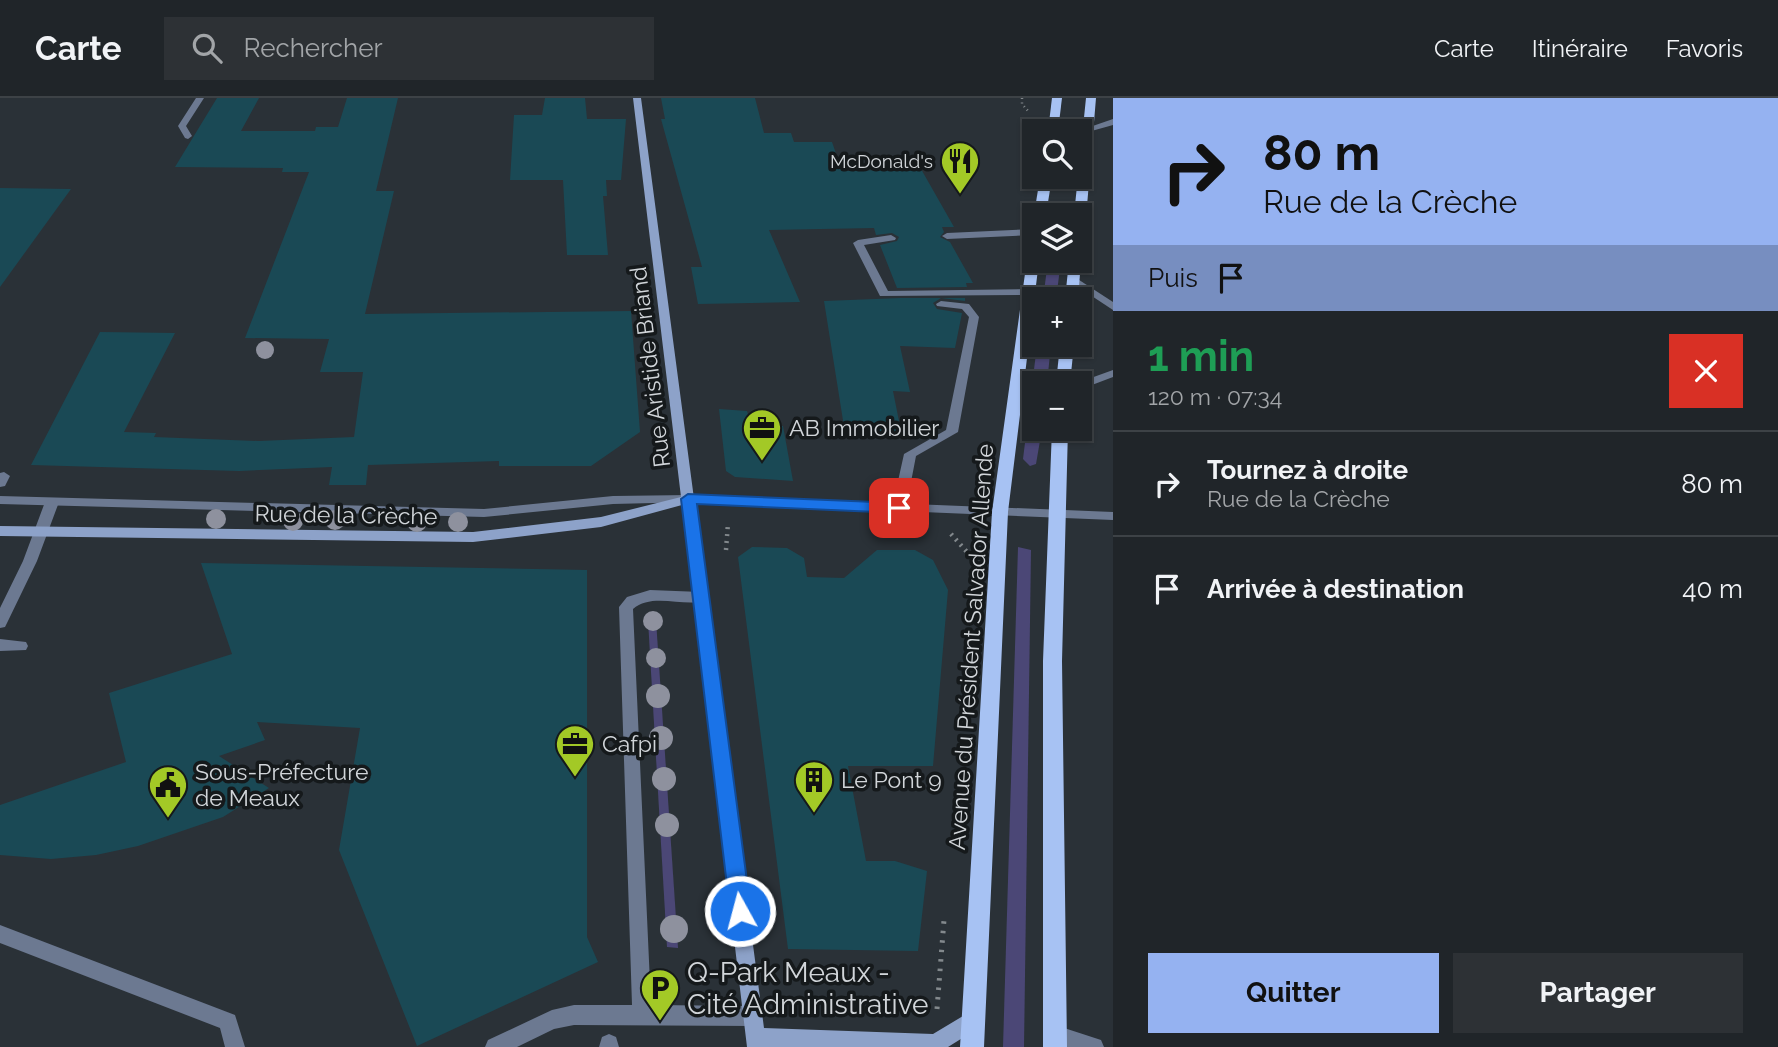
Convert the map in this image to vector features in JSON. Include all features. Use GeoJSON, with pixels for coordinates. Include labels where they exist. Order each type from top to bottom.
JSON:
{"type":"FeatureCollection","features":[{"type":"Feature","properties":{"kind":"main road","name":"Rue Aristide Briand"},"geometry":{"type":"LineString","coordinates":[[637,98],[757,1042]]}},
{"type":"Feature","properties":{"kind":"main road"},"geometry":{"type":"LineString","coordinates":[[1054,119],[1057,98]]}},
{"type":"Feature","properties":{"kind":"main road"},"geometry":{"type":"LineString","coordinates":[[1088,119],[1090,99]]}},
{"type":"Feature","properties":{"kind":"main road"},"geometry":{"type":"LineString","coordinates":[[1072,287],[1074,273]]}},
{"type":"Feature","properties":{"kind":"main road","name":"Avenue du Président Salvador Allende"},"geometry":{"type":"LineString","coordinates":[[972,1047],[1000,512],[1022,339]]}},
{"type":"Feature","properties":{"kind":"main road"},"geometry":{"type":"LineString","coordinates":[[1055,1041],[1051,675],[1054,512],[1059,441]]}},
{"type":"Feature","properties":{"kind":"main road","name":"Rue de la Crèche"},"geometry":{"type":"LineString","coordinates":[[0,531],[473,537],[601,522],[688,499]]}},
{"type":"Feature","properties":{"kind":"main road"},"geometry":{"type":"LineString","coordinates":[[757,1042],[935,1044],[973,1020]]}},
{"type":"Feature","properties":{"kind":"street"},"geometry":{"type":"LineString","coordinates":[[188,136],[183,126],[200,98]]}},
{"type":"Feature","properties":{"kind":"street"},"geometry":{"type":"LineString","coordinates":[[1092,127],[1113,121]]}},
{"type":"Feature","properties":{"kind":"street"},"geometry":{"type":"LineString","coordinates":[[947,236],[1022,233]]}},
{"type":"Feature","properties":{"kind":"street"},"geometry":{"type":"LineString","coordinates":[[891,238],[858,243],[884,294],[1022,292]]}},
{"type":"Feature","properties":{"kind":"street"},"geometry":{"type":"LineString","coordinates":[[1073,279],[1113,307]]}},
{"type":"Feature","properties":{"kind":"street"},"geometry":{"type":"LineString","coordinates":[[899,508],[910,454],[952,432],[974,317],[965,306],[941,304]]}},
{"type":"Feature","properties":{"kind":"street"},"geometry":{"type":"LineString","coordinates":[[1092,381],[1113,373]]}},
{"type":"Feature","properties":{"kind":"street","name":"Rue de la Crèche"},"geometry":{"type":"LineString","coordinates":[[0,500],[484,513],[604,501],[688,499],[1113,516]]}},
{"type":"Feature","properties":{"kind":"street"},"geometry":{"type":"LineString","coordinates":[[0,623],[30,561],[38,533],[52,502]]}},
{"type":"Feature","properties":{"kind":"street"},"geometry":{"type":"LineString","coordinates":[[642,1014],[626,607],[631,600],[642,596],[701,597]]}},
{"type":"Feature","properties":{"kind":"street"},"geometry":{"type":"LineString","coordinates":[[0,645],[21,646]]}},
{"type":"Feature","properties":{"kind":"street"},"geometry":{"type":"LineString","coordinates":[[0,934],[228,1022],[235,1047]]}},
{"type":"Feature","properties":{"kind":"street"},"geometry":{"type":"LineString","coordinates":[[495,1047],[552,1020],[575,1015],[753,1016]]}},
{"type":"Feature","properties":{"kind":"street"},"geometry":{"type":"LineString","coordinates":[[1055,1041],[1094,1047]]}},
{"type":"Feature","properties":{"kind":"shaded area"},"geometry":{"type":"Polygon","coordinates":[[[1046,273],[1059,273],[1058,287],[1045,287],[1046,273]]]}},
{"type":"Feature","properties":{"kind":"shaded area"},"geometry":{"type":"Polygon","coordinates":[[[1036,357],[1050,357],[1048,371],[1034,371],[1036,357]]]}},
{"type":"Feature","properties":{"kind":"shaded area"},"geometry":{"type":"Polygon","coordinates":[[[1025,441],[1040,441],[1036,464],[1030,466],[1023,459],[1025,441]]]}},
{"type":"Feature","properties":{"kind":"shaded area"},"geometry":{"type":"Polygon","coordinates":[[[1018,547],[1031,550],[1024,1047],[1003,1047],[1018,547]]]}},
{"type":"Feature","properties":{"kind":"shaded area"},"geometry":{"type":"Polygon","coordinates":[[[648,620],[656,620],[678,948],[667,947],[648,620]]]}},
{"type":"Feature","properties":{"kind":"building"},"geometry":{"type":"Polygon","coordinates":[[[217,98],[259,98],[241,131],[315,131],[316,127],[338,127],[347,98],[398,98],[376,191],[394,191],[365,314],[631,311],[640,432],[591,466],[499,466],[499,461],[368,465],[366,485],[329,485],[332,467],[239,471],[31,465],[100,332],[175,333],[124,432],[156,433],[154,437],[259,441],[354,437],[363,372],[320,372],[329,339],[245,338],[309,172],[282,172],[283,168],[175,167],[217,98]]]}},
{"type":"Feature","properties":{"kind":"building"},"geometry":{"type":"Polygon","coordinates":[[[545,98],[585,98],[587,119],[626,119],[621,180],[606,180],[607,196],[603,196],[608,255],[567,255],[563,180],[510,180],[514,115],[542,115],[545,98]]]}},
{"type":"Feature","properties":{"kind":"building"},"geometry":{"type":"Polygon","coordinates":[[[661,98],[755,98],[764,133],[791,133],[794,142],[832,142],[842,171],[921,169],[954,227],[942,227],[944,232],[940,237],[950,242],[973,283],[966,283],[967,287],[897,288],[880,245],[897,241],[899,237],[892,233],[876,235],[874,228],[769,230],[800,302],[698,304],[691,267],[702,267],[661,119],[665,119],[661,98]]]}},
{"type":"Feature","properties":{"kind":"building"},"geometry":{"type":"Polygon","coordinates":[[[0,188],[71,189],[0,287],[0,188]]]}},
{"type":"Feature","properties":{"kind":"building"},"geometry":{"type":"Polygon","coordinates":[[[941,298],[933,303],[937,309],[962,313],[955,348],[900,346],[910,392],[893,391],[902,436],[845,433],[824,301],[941,298]]]}},
{"type":"Feature","properties":{"kind":"building"},"geometry":{"type":"Polygon","coordinates":[[[941,298],[965,298],[965,301],[941,298]]]}},
{"type":"Feature","properties":{"kind":"building"},"geometry":{"type":"Polygon","coordinates":[[[719,409],[747,411],[751,425],[783,426],[793,481],[735,477],[726,471],[719,409]]]}},
{"type":"Feature","properties":{"kind":"building"},"geometry":{"type":"Polygon","coordinates":[[[752,547],[787,548],[804,558],[807,577],[844,578],[877,550],[915,550],[933,560],[948,590],[933,766],[848,766],[866,861],[895,861],[927,871],[918,951],[788,949],[738,557],[752,547]]]}},
{"type":"Feature","properties":{"kind":"building"},"geometry":{"type":"Polygon","coordinates":[[[201,563],[587,570],[587,937],[598,962],[417,1046],[339,850],[360,728],[257,722],[265,740],[219,756],[269,788],[223,817],[138,846],[96,855],[51,859],[0,855],[0,805],[126,762],[109,693],[232,654],[201,563]]]}},
{"type":"Feature","properties":{"kind":"place","name":"McDonald's"},"geometry":{"type":"Point","coordinates":[960,195]}},
{"type":"Feature","properties":{"kind":"place","name":"AB Immobilier"},"geometry":{"type":"Point","coordinates":[762,462]}},
{"type":"Feature","properties":{"kind":"place","name":"Cafpi"},"geometry":{"type":"Point","coordinates":[575,778]}},
{"type":"Feature","properties":{"kind":"place","name":"Le Pont 9"},"geometry":{"type":"Point","coordinates":[814,814]}},
{"type":"Feature","properties":{"kind":"place","name":"Sous-Préfecture de Meaux"},"geometry":{"type":"Point","coordinates":[168,819]}},
{"type":"Feature","properties":{"kind":"place","name":"Q-Park Meaux - Cité Administrative"},"geometry":{"type":"Point","coordinates":[660,1022]}},
{"type":"Feature","properties":{"kind":"route"},"geometry":{"type":"LineString","coordinates":[[740,911],[688,499],[899,508]]}}]}
